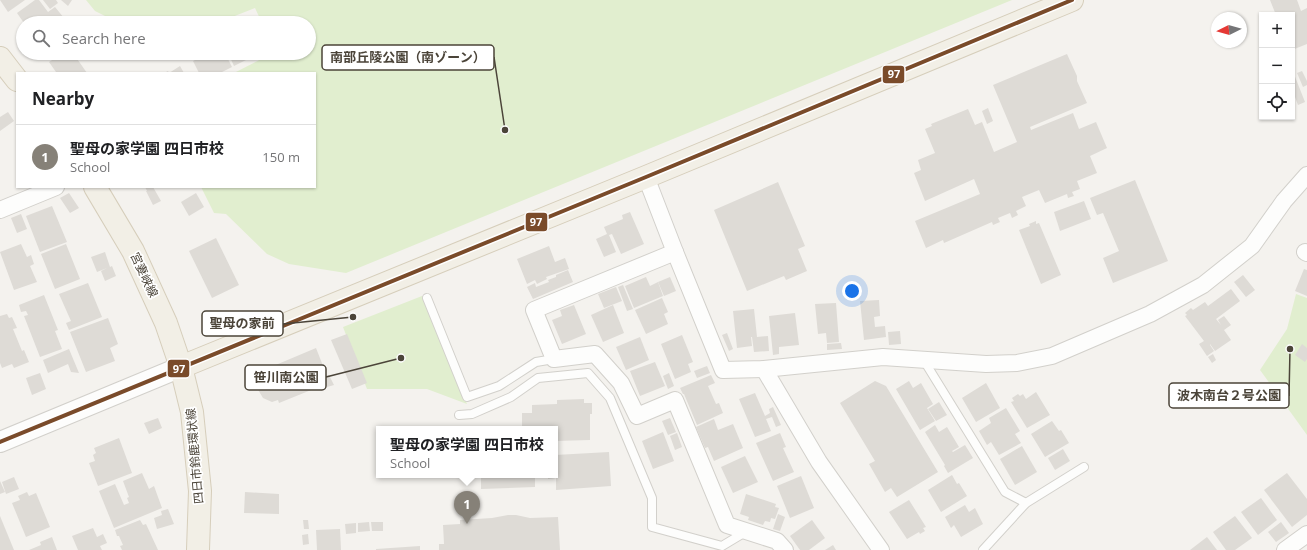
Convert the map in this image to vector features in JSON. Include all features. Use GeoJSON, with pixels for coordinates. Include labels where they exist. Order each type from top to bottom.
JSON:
{"type":"FeatureCollection","features":[{"type":"Feature","properties":{"kind":"main road"},"geometry":{"type":"LineString","coordinates":[[181,367],[646,177],[1072,0]]}},
{"type":"Feature","properties":{"kind":"main road"},"geometry":{"type":"LineString","coordinates":[[0,58],[16,79]]}},
{"type":"Feature","properties":{"kind":"main road","name":"宮妻峡線"},"geometry":{"type":"LineString","coordinates":[[97,188],[133,251],[166,323],[181,367]]}},
{"type":"Feature","properties":{"kind":"main road","name":"四日市鈴鹿環状線"},"geometry":{"type":"LineString","coordinates":[[181,367],[192,412],[199,483],[200,532],[198,550]]}},
{"type":"Feature","properties":{"kind":"street"},"geometry":{"type":"LineString","coordinates":[[646,177],[723,370],[764,369],[883,357],[986,364],[1017,363],[1052,356],[1150,314],[1203,285],[1252,246],[1284,201],[1307,174]]}},
{"type":"Feature","properties":{"kind":"street"},"geometry":{"type":"LineString","coordinates":[[0,210],[54,188]]}},
{"type":"Feature","properties":{"kind":"street"},"geometry":{"type":"LineString","coordinates":[[675,252],[534,310],[554,359],[595,354],[621,383],[637,416],[675,400],[727,525],[777,541],[785,550]]}},
{"type":"Feature","properties":{"kind":"street"},"geometry":{"type":"LineString","coordinates":[[0,442],[181,367]]}},
{"type":"Feature","properties":{"kind":"street"},"geometry":{"type":"LineString","coordinates":[[764,369],[818,462],[881,550]]}},
{"type":"Feature","properties":{"kind":"street"},"geometry":{"type":"LineString","coordinates":[[1285,550],[1307,534]]}},
{"type":"Feature","properties":{"kind":"lane"},"geometry":{"type":"LineString","coordinates":[[427,298],[467,397],[498,386],[536,362],[554,359]]}},
{"type":"Feature","properties":{"kind":"lane"},"geometry":{"type":"LineString","coordinates":[[922,359],[1005,492],[1026,503]]}},
{"type":"Feature","properties":{"kind":"lane"},"geometry":{"type":"LineString","coordinates":[[460,415],[472,414],[511,397],[538,378],[588,373],[610,398],[652,498],[652,527],[722,546],[747,531]]}},
{"type":"Feature","properties":{"kind":"lane"},"geometry":{"type":"LineString","coordinates":[[983,550],[1026,503],[1084,467]]}},
{"type":"Feature","properties":{"kind":"green space"},"geometry":{"type":"Polygon","coordinates":[[[86,0],[1012,0],[346,273],[289,264],[267,254],[226,214],[214,213],[202,188],[316,188],[316,72],[236,72],[259,60],[316,60],[316,16],[259,16],[255,8],[235,16],[105,16],[95,11],[86,0]]]}},
{"type":"Feature","properties":{"kind":"green space"},"geometry":{"type":"Polygon","coordinates":[[[1296,294],[1307,298],[1307,435],[1260,370],[1287,329],[1296,294]]]}},
{"type":"Feature","properties":{"kind":"green space"},"geometry":{"type":"Polygon","coordinates":[[[422,296],[467,404],[427,389],[367,389],[343,327],[422,296]]]}},
{"type":"Feature","properties":{"kind":"building"},"geometry":{"type":"Polygon","coordinates":[[[0,0],[25,0],[8,12],[0,0]]]}},
{"type":"Feature","properties":{"kind":"building"},"geometry":{"type":"Polygon","coordinates":[[[35,0],[39,0],[48,12],[55,7],[62,16],[19,16],[17,13],[35,0]]]}},
{"type":"Feature","properties":{"kind":"building"},"geometry":{"type":"Polygon","coordinates":[[[43,0],[56,0],[58,3],[50,9],[43,0]]]}},
{"type":"Feature","properties":{"kind":"building"},"geometry":{"type":"Polygon","coordinates":[[[61,0],[72,0],[68,6],[61,0]]]}},
{"type":"Feature","properties":{"kind":"building"},"geometry":{"type":"Polygon","coordinates":[[[1270,0],[1297,0],[1301,11],[1307,8],[1307,44],[1295,49],[1295,12],[1275,12],[1270,0]]]}},
{"type":"Feature","properties":{"kind":"building"},"geometry":{"type":"Polygon","coordinates":[[[1067,54],[1087,103],[1030,127],[1031,130],[1073,113],[1079,129],[1096,122],[1107,148],[1090,156],[1097,173],[1077,181],[1080,189],[1072,192],[1074,196],[1068,198],[1067,194],[1045,203],[1039,190],[1022,197],[1026,206],[1016,211],[1018,215],[1012,218],[1010,213],[998,218],[1000,222],[993,225],[992,222],[944,243],[943,240],[926,248],[915,221],[980,194],[974,179],[925,201],[914,173],[921,170],[918,160],[935,153],[925,129],[932,126],[931,124],[968,109],[975,125],[982,122],[994,152],[1017,142],[993,85],[1067,54]]]}},
{"type":"Feature","properties":{"kind":"building"},"geometry":{"type":"Polygon","coordinates":[[[52,60],[78,60],[86,72],[56,72],[49,62],[52,60]]]}},
{"type":"Feature","properties":{"kind":"building"},"geometry":{"type":"Polygon","coordinates":[[[228,60],[232,67],[222,72],[198,72],[193,61],[228,60]]]}},
{"type":"Feature","properties":{"kind":"building"},"geometry":{"type":"Polygon","coordinates":[[[231,60],[246,60],[234,66],[231,60]]]}},
{"type":"Feature","properties":{"kind":"building"},"geometry":{"type":"Polygon","coordinates":[[[180,66],[183,72],[171,72],[180,66]]]}},
{"type":"Feature","properties":{"kind":"building"},"geometry":{"type":"Polygon","coordinates":[[[1302,71],[1307,81],[1307,85],[1303,87],[1297,73],[1302,71]]]}},
{"type":"Feature","properties":{"kind":"building"},"geometry":{"type":"Polygon","coordinates":[[[1295,77],[1305,102],[1298,105],[1295,97],[1295,77]]]}},
{"type":"Feature","properties":{"kind":"building"},"geometry":{"type":"Polygon","coordinates":[[[988,108],[993,121],[987,124],[982,111],[988,108]]]}},
{"type":"Feature","properties":{"kind":"building"},"geometry":{"type":"Polygon","coordinates":[[[8,112],[14,121],[0,131],[0,117],[8,112]]]}},
{"type":"Feature","properties":{"kind":"building"},"geometry":{"type":"Polygon","coordinates":[[[1135,180],[1168,261],[1113,283],[1103,258],[1119,251],[1103,213],[1097,215],[1090,198],[1135,180]]]}},
{"type":"Feature","properties":{"kind":"building"},"geometry":{"type":"Polygon","coordinates":[[[778,182],[805,246],[798,249],[807,271],[786,280],[784,276],[747,291],[714,210],[778,182]]]}},
{"type":"Feature","properties":{"kind":"building"},"geometry":{"type":"Polygon","coordinates":[[[146,188],[154,188],[161,201],[153,205],[146,188]]]}},
{"type":"Feature","properties":{"kind":"building"},"geometry":{"type":"Polygon","coordinates":[[[69,193],[79,208],[70,213],[60,198],[69,193]]]}},
{"type":"Feature","properties":{"kind":"building"},"geometry":{"type":"Polygon","coordinates":[[[196,193],[204,207],[189,216],[181,202],[196,193]]]}},
{"type":"Feature","properties":{"kind":"building"},"geometry":{"type":"Polygon","coordinates":[[[1084,201],[1091,219],[1060,231],[1054,212],[1084,201]]]}},
{"type":"Feature","properties":{"kind":"building"},"geometry":{"type":"Polygon","coordinates":[[[52,206],[67,242],[40,252],[26,216],[52,206]]]}},
{"type":"Feature","properties":{"kind":"building"},"geometry":{"type":"Polygon","coordinates":[[[630,212],[644,244],[621,254],[612,234],[609,235],[616,252],[604,257],[596,239],[607,234],[604,227],[623,219],[622,215],[630,212]]]}},
{"type":"Feature","properties":{"kind":"building"},"geometry":{"type":"Polygon","coordinates":[[[21,214],[27,229],[17,233],[11,218],[21,214]]]}},
{"type":"Feature","properties":{"kind":"building"},"geometry":{"type":"Polygon","coordinates":[[[1036,221],[1036,224],[1039,223],[1061,275],[1041,284],[1019,230],[1030,226],[1029,224],[1036,221]]]}},
{"type":"Feature","properties":{"kind":"building"},"geometry":{"type":"Polygon","coordinates":[[[216,238],[239,285],[212,298],[189,251],[216,238]]]}},
{"type":"Feature","properties":{"kind":"building"},"geometry":{"type":"Polygon","coordinates":[[[21,244],[27,257],[31,255],[34,264],[30,266],[37,282],[14,290],[0,252],[21,244]]]}},
{"type":"Feature","properties":{"kind":"building"},"geometry":{"type":"Polygon","coordinates":[[[66,244],[80,279],[55,289],[41,254],[66,244]]]}},
{"type":"Feature","properties":{"kind":"building"},"geometry":{"type":"Polygon","coordinates":[[[549,246],[555,262],[565,258],[569,269],[546,277],[547,279],[537,284],[535,280],[527,284],[517,259],[549,246]]]}},
{"type":"Feature","properties":{"kind":"building"},"geometry":{"type":"Polygon","coordinates":[[[105,252],[110,267],[112,266],[116,276],[105,281],[101,271],[107,268],[97,272],[91,257],[105,252]]]}},
{"type":"Feature","properties":{"kind":"building"},"geometry":{"type":"Polygon","coordinates":[[[1304,269],[1307,270],[1307,296],[1295,291],[1304,269]]]}},
{"type":"Feature","properties":{"kind":"building"},"geometry":{"type":"Polygon","coordinates":[[[568,270],[573,282],[533,299],[527,287],[535,283],[536,287],[549,282],[548,280],[568,270]]]}},
{"type":"Feature","properties":{"kind":"building"},"geometry":{"type":"Polygon","coordinates":[[[1243,275],[1255,290],[1246,297],[1234,282],[1243,275]]]}},
{"type":"Feature","properties":{"kind":"building"},"geometry":{"type":"Polygon","coordinates":[[[646,277],[650,286],[658,282],[663,296],[634,308],[625,286],[646,277]]]}},
{"type":"Feature","properties":{"kind":"building"},"geometry":{"type":"Polygon","coordinates":[[[670,277],[676,291],[664,296],[658,282],[670,277]]]}},
{"type":"Feature","properties":{"kind":"building"},"geometry":{"type":"Polygon","coordinates":[[[88,283],[102,317],[69,330],[66,323],[71,321],[59,294],[88,283]]]}},
{"type":"Feature","properties":{"kind":"building"},"geometry":{"type":"Polygon","coordinates":[[[623,285],[633,309],[627,311],[618,287],[623,285]]]}},
{"type":"Feature","properties":{"kind":"building"},"geometry":{"type":"Polygon","coordinates":[[[616,287],[622,301],[604,308],[598,294],[616,287]]]}},
{"type":"Feature","properties":{"kind":"building"},"geometry":{"type":"Polygon","coordinates":[[[1231,289],[1240,301],[1216,319],[1221,325],[1218,320],[1224,316],[1231,325],[1224,330],[1231,340],[1215,351],[1210,344],[1214,351],[1207,356],[1199,344],[1204,341],[1185,316],[1187,315],[1185,313],[1191,308],[1193,310],[1205,302],[1208,306],[1231,289]]]}},
{"type":"Feature","properties":{"kind":"building"},"geometry":{"type":"Polygon","coordinates":[[[44,295],[58,330],[55,331],[62,349],[40,357],[24,316],[28,315],[26,311],[21,312],[19,305],[44,295]]]}},
{"type":"Feature","properties":{"kind":"building"},"geometry":{"type":"Polygon","coordinates":[[[662,298],[668,312],[664,314],[668,324],[646,334],[635,310],[662,298]]]}},
{"type":"Feature","properties":{"kind":"building"},"geometry":{"type":"Polygon","coordinates":[[[879,300],[880,316],[874,317],[875,327],[885,326],[886,337],[864,340],[860,301],[879,300]]]}},
{"type":"Feature","properties":{"kind":"building"},"geometry":{"type":"Polygon","coordinates":[[[836,303],[839,342],[827,343],[826,333],[818,334],[815,304],[836,303]]]}},
{"type":"Feature","properties":{"kind":"building"},"geometry":{"type":"Polygon","coordinates":[[[574,305],[586,334],[562,344],[552,320],[562,316],[560,310],[574,305]]]}},
{"type":"Feature","properties":{"kind":"building"},"geometry":{"type":"Polygon","coordinates":[[[613,305],[624,333],[603,342],[591,315],[613,305]]]}},
{"type":"Feature","properties":{"kind":"building"},"geometry":{"type":"Polygon","coordinates":[[[754,309],[757,337],[768,336],[769,351],[754,352],[752,337],[752,346],[737,348],[733,311],[754,309]]]}},
{"type":"Feature","properties":{"kind":"building"},"geometry":{"type":"Polygon","coordinates":[[[795,313],[799,345],[779,347],[779,354],[773,355],[769,316],[795,313]]]}},
{"type":"Feature","properties":{"kind":"building"},"geometry":{"type":"Polygon","coordinates":[[[7,314],[9,318],[12,317],[17,328],[13,329],[22,351],[24,350],[29,362],[14,368],[12,364],[2,368],[0,363],[0,316],[7,314]]]}},
{"type":"Feature","properties":{"kind":"building"},"geometry":{"type":"Polygon","coordinates":[[[108,318],[118,344],[110,348],[115,361],[86,372],[70,332],[108,318]]]}},
{"type":"Feature","properties":{"kind":"building"},"geometry":{"type":"Polygon","coordinates":[[[900,331],[901,344],[889,345],[888,332],[900,331]]]}},
{"type":"Feature","properties":{"kind":"building"},"geometry":{"type":"Polygon","coordinates":[[[727,333],[733,349],[729,351],[722,335],[727,333]]]}},
{"type":"Feature","properties":{"kind":"building"},"geometry":{"type":"Polygon","coordinates":[[[347,334],[367,383],[352,389],[331,340],[347,334]]]}},
{"type":"Feature","properties":{"kind":"building"},"geometry":{"type":"Polygon","coordinates":[[[682,335],[693,362],[688,364],[691,372],[675,379],[661,344],[682,335]]]}},
{"type":"Feature","properties":{"kind":"building"},"geometry":{"type":"Polygon","coordinates":[[[640,337],[649,360],[626,370],[616,347],[640,337]]]}},
{"type":"Feature","properties":{"kind":"building"},"geometry":{"type":"Polygon","coordinates":[[[841,343],[842,349],[827,350],[827,344],[841,343]]]}},
{"type":"Feature","properties":{"kind":"building"},"geometry":{"type":"Polygon","coordinates":[[[1302,344],[1307,348],[1307,359],[1305,362],[1295,355],[1302,344]]]}},
{"type":"Feature","properties":{"kind":"building"},"geometry":{"type":"Polygon","coordinates":[[[316,348],[327,376],[329,375],[334,385],[327,387],[326,384],[279,403],[278,400],[272,402],[263,398],[257,388],[259,372],[316,348]]]}},
{"type":"Feature","properties":{"kind":"building"},"geometry":{"type":"Polygon","coordinates":[[[69,349],[79,373],[71,372],[68,364],[48,373],[43,360],[69,349]]]}},
{"type":"Feature","properties":{"kind":"building"},"geometry":{"type":"Polygon","coordinates":[[[1213,354],[1216,360],[1212,363],[1208,357],[1213,354]]]}},
{"type":"Feature","properties":{"kind":"building"},"geometry":{"type":"Polygon","coordinates":[[[655,362],[665,386],[640,396],[630,371],[655,362]]]}},
{"type":"Feature","properties":{"kind":"building"},"geometry":{"type":"Polygon","coordinates":[[[707,366],[710,373],[697,378],[694,371],[707,366]]]}},
{"type":"Feature","properties":{"kind":"building"},"geometry":{"type":"Polygon","coordinates":[[[40,373],[46,389],[32,395],[26,378],[40,373]]]}},
{"type":"Feature","properties":{"kind":"building"},"geometry":{"type":"Polygon","coordinates":[[[669,373],[674,386],[668,389],[663,376],[669,373]]]}},
{"type":"Feature","properties":{"kind":"building"},"geometry":{"type":"Polygon","coordinates":[[[711,375],[715,383],[708,386],[716,404],[719,403],[723,413],[697,425],[680,388],[711,375]]]}},
{"type":"Feature","properties":{"kind":"building"},"geometry":{"type":"Polygon","coordinates":[[[875,381],[886,386],[938,472],[897,497],[891,488],[885,492],[869,464],[875,461],[840,403],[875,381]]]}},
{"type":"Feature","properties":{"kind":"building"},"geometry":{"type":"Polygon","coordinates":[[[909,381],[913,388],[921,383],[933,404],[927,408],[935,421],[920,430],[896,389],[909,381]]]}},
{"type":"Feature","properties":{"kind":"building"},"geometry":{"type":"Polygon","coordinates":[[[986,383],[1000,408],[976,422],[962,398],[986,383]]]}},
{"type":"Feature","properties":{"kind":"building"},"geometry":{"type":"Polygon","coordinates":[[[1036,392],[1050,415],[1027,428],[1011,402],[1014,401],[1012,398],[1018,394],[1020,396],[1023,394],[1026,399],[1036,392]]]}},
{"type":"Feature","properties":{"kind":"building"},"geometry":{"type":"Polygon","coordinates":[[[755,393],[765,416],[770,413],[769,409],[773,407],[781,425],[776,427],[772,417],[766,419],[771,431],[755,437],[739,399],[755,393]]]}},
{"type":"Feature","properties":{"kind":"building"},"geometry":{"type":"Polygon","coordinates":[[[584,399],[584,403],[592,403],[592,414],[590,414],[590,440],[558,441],[558,426],[522,426],[522,413],[532,413],[532,405],[557,404],[557,400],[584,399]]]}},
{"type":"Feature","properties":{"kind":"building"},"geometry":{"type":"Polygon","coordinates":[[[939,402],[947,415],[936,421],[928,409],[939,402]]]}},
{"type":"Feature","properties":{"kind":"building"},"geometry":{"type":"Polygon","coordinates":[[[1006,408],[1020,431],[1015,434],[1021,443],[999,455],[991,442],[987,445],[979,431],[991,423],[989,418],[1006,408]]]}},
{"type":"Feature","properties":{"kind":"building"},"geometry":{"type":"Polygon","coordinates":[[[158,418],[162,428],[149,434],[144,423],[158,418]]]}},
{"type":"Feature","properties":{"kind":"building"},"geometry":{"type":"Polygon","coordinates":[[[670,418],[676,432],[668,435],[662,421],[670,418]]]}},
{"type":"Feature","properties":{"kind":"building"},"geometry":{"type":"Polygon","coordinates":[[[714,419],[718,430],[733,424],[743,448],[714,461],[708,447],[705,448],[696,427],[714,419]]]}},
{"type":"Feature","properties":{"kind":"building"},"geometry":{"type":"Polygon","coordinates":[[[1052,421],[1059,431],[1061,430],[1069,443],[1045,457],[1031,434],[1052,421]]]}},
{"type":"Feature","properties":{"kind":"building"},"geometry":{"type":"Polygon","coordinates":[[[935,425],[939,432],[947,427],[959,447],[952,451],[953,452],[965,445],[973,458],[948,473],[944,466],[945,465],[925,432],[935,425]]]}},
{"type":"Feature","properties":{"kind":"building"},"geometry":{"type":"Polygon","coordinates":[[[663,432],[674,461],[653,469],[642,441],[663,432]]]}},
{"type":"Feature","properties":{"kind":"building"},"geometry":{"type":"Polygon","coordinates":[[[677,433],[682,447],[675,450],[670,436],[677,433]]]}},
{"type":"Feature","properties":{"kind":"building"},"geometry":{"type":"Polygon","coordinates":[[[780,433],[786,447],[783,448],[794,472],[773,481],[756,443],[780,433]]]}},
{"type":"Feature","properties":{"kind":"building"},"geometry":{"type":"Polygon","coordinates":[[[119,438],[132,473],[98,486],[89,463],[95,461],[93,455],[96,453],[94,448],[119,438]]]}},
{"type":"Feature","properties":{"kind":"building"},"geometry":{"type":"Polygon","coordinates":[[[1022,446],[1037,472],[1015,485],[1000,459],[1022,446]]]}},
{"type":"Feature","properties":{"kind":"building"},"geometry":{"type":"Polygon","coordinates":[[[1063,449],[1070,461],[1055,470],[1048,458],[1063,449]]]}},
{"type":"Feature","properties":{"kind":"building"},"geometry":{"type":"Polygon","coordinates":[[[609,452],[611,486],[556,490],[556,478],[558,478],[558,455],[609,452]]]}},
{"type":"Feature","properties":{"kind":"building"},"geometry":{"type":"Polygon","coordinates":[[[745,456],[758,482],[733,493],[721,467],[745,456]]]}},
{"type":"Feature","properties":{"kind":"building"},"geometry":{"type":"Polygon","coordinates":[[[142,473],[149,489],[154,486],[162,508],[114,528],[99,491],[115,484],[124,505],[129,503],[127,498],[129,497],[123,481],[142,473]]]}},
{"type":"Feature","properties":{"kind":"building"},"geometry":{"type":"Polygon","coordinates":[[[1287,473],[1307,499],[1307,515],[1292,527],[1264,490],[1287,473]]]}},
{"type":"Feature","properties":{"kind":"building"},"geometry":{"type":"Polygon","coordinates":[[[952,475],[967,496],[941,512],[928,490],[952,475]]]}},
{"type":"Feature","properties":{"kind":"building"},"geometry":{"type":"Polygon","coordinates":[[[801,476],[814,508],[790,518],[777,486],[801,476]]]}},
{"type":"Feature","properties":{"kind":"building"},"geometry":{"type":"Polygon","coordinates":[[[14,477],[19,489],[6,494],[2,482],[14,477]]]}},
{"type":"Feature","properties":{"kind":"building"},"geometry":{"type":"Polygon","coordinates":[[[481,478],[535,478],[535,487],[481,489],[481,478]]]}},
{"type":"Feature","properties":{"kind":"building"},"geometry":{"type":"Polygon","coordinates":[[[0,481],[5,492],[0,494],[0,481]]]}},
{"type":"Feature","properties":{"kind":"building"},"geometry":{"type":"Polygon","coordinates":[[[27,492],[29,496],[36,493],[50,527],[26,537],[12,503],[20,500],[18,496],[27,492]]]}},
{"type":"Feature","properties":{"kind":"building"},"geometry":{"type":"Polygon","coordinates":[[[245,492],[279,494],[279,514],[244,513],[245,492]]]}},
{"type":"Feature","properties":{"kind":"building"},"geometry":{"type":"Polygon","coordinates":[[[746,494],[776,504],[775,507],[779,508],[775,519],[771,518],[770,522],[765,521],[763,525],[748,520],[749,517],[740,514],[746,494]]]}},
{"type":"Feature","properties":{"kind":"building"},"geometry":{"type":"Polygon","coordinates":[[[1261,498],[1277,520],[1258,535],[1241,512],[1261,498]]]}},
{"type":"Feature","properties":{"kind":"building"},"geometry":{"type":"Polygon","coordinates":[[[909,500],[926,527],[923,528],[925,531],[920,534],[919,532],[907,539],[889,512],[909,500]]]}},
{"type":"Feature","properties":{"kind":"building"},"geometry":{"type":"Polygon","coordinates":[[[965,505],[969,512],[975,508],[983,524],[961,537],[954,525],[951,528],[945,517],[965,505]]]}},
{"type":"Feature","properties":{"kind":"building"},"geometry":{"type":"Polygon","coordinates":[[[168,509],[174,524],[157,529],[154,518],[162,515],[161,511],[168,509]]]}},
{"type":"Feature","properties":{"kind":"building"},"geometry":{"type":"Polygon","coordinates":[[[778,514],[785,517],[780,531],[773,529],[778,514]]]}},
{"type":"Feature","properties":{"kind":"building"},"geometry":{"type":"Polygon","coordinates":[[[508,515],[530,518],[558,517],[560,550],[439,550],[439,544],[444,544],[443,525],[460,524],[460,520],[492,518],[508,515]]]}},
{"type":"Feature","properties":{"kind":"building"},"geometry":{"type":"Polygon","coordinates":[[[0,516],[14,550],[0,550],[0,516]]]}},
{"type":"Feature","properties":{"kind":"building"},"geometry":{"type":"Polygon","coordinates":[[[1235,516],[1252,538],[1235,550],[1226,550],[1213,532],[1235,516]]]}},
{"type":"Feature","properties":{"kind":"building"},"geometry":{"type":"Polygon","coordinates":[[[140,520],[143,525],[146,524],[158,550],[122,550],[120,546],[123,545],[115,530],[140,520]]]}},
{"type":"Feature","properties":{"kind":"building"},"geometry":{"type":"Polygon","coordinates":[[[303,520],[308,520],[309,529],[304,529],[303,520]]]}},
{"type":"Feature","properties":{"kind":"building"},"geometry":{"type":"Polygon","coordinates":[[[812,520],[825,538],[809,550],[800,550],[790,536],[812,520]]]}},
{"type":"Feature","properties":{"kind":"building"},"geometry":{"type":"Polygon","coordinates":[[[369,522],[370,531],[358,532],[358,523],[369,522]]]}},
{"type":"Feature","properties":{"kind":"building"},"geometry":{"type":"Polygon","coordinates":[[[371,522],[383,522],[383,531],[372,531],[371,522]]]}},
{"type":"Feature","properties":{"kind":"building"},"geometry":{"type":"Polygon","coordinates":[[[1281,522],[1289,533],[1276,542],[1268,532],[1281,522]]]}},
{"type":"Feature","properties":{"kind":"building"},"geometry":{"type":"Polygon","coordinates":[[[356,523],[356,533],[346,534],[345,524],[356,523]]]}},
{"type":"Feature","properties":{"kind":"building"},"geometry":{"type":"Polygon","coordinates":[[[93,528],[97,537],[103,534],[107,543],[100,546],[102,550],[78,550],[72,536],[93,528]]]}},
{"type":"Feature","properties":{"kind":"building"},"geometry":{"type":"Polygon","coordinates":[[[340,529],[341,550],[317,550],[316,530],[340,529]]]}},
{"type":"Feature","properties":{"kind":"building"},"geometry":{"type":"Polygon","coordinates":[[[308,534],[309,544],[303,545],[302,535],[308,534]]]}},
{"type":"Feature","properties":{"kind":"building"},"geometry":{"type":"Polygon","coordinates":[[[52,537],[57,550],[29,550],[41,545],[40,542],[52,537]]]}},
{"type":"Feature","properties":{"kind":"building"},"geometry":{"type":"Polygon","coordinates":[[[1207,537],[1217,550],[1190,550],[1207,537]]]}},
{"type":"Feature","properties":{"kind":"building"},"geometry":{"type":"Polygon","coordinates":[[[833,545],[836,550],[825,550],[833,545]]]}},
{"type":"Feature","properties":{"kind":"building"},"geometry":{"type":"Polygon","coordinates":[[[420,546],[420,550],[376,550],[376,549],[420,546]]]}},
{"type":"Feature","properties":{"kind":"transit line","name":"97"},"geometry":{"type":"LineString","coordinates":[[0,442],[646,177],[1072,0]]}},
{"type":"Feature","properties":{"kind":"place","name":"南部丘陵公園（南ゾーン）"},"geometry":{"type":"Point","coordinates":[505,130]}},
{"type":"Feature","properties":{"kind":"place","name":"聖母の家前"},"geometry":{"type":"Point","coordinates":[353,317]}},
{"type":"Feature","properties":{"kind":"place","name":"波木南台２号公園"},"geometry":{"type":"Point","coordinates":[1290,349]}},
{"type":"Feature","properties":{"kind":"place","name":"笹川南公園"},"geometry":{"type":"Point","coordinates":[401,358]}},
{"type":"Feature","properties":{"kind":"place","name":"聖母の家学園 四日市校"},"geometry":{"type":"Point","coordinates":[467,524]}}]}
